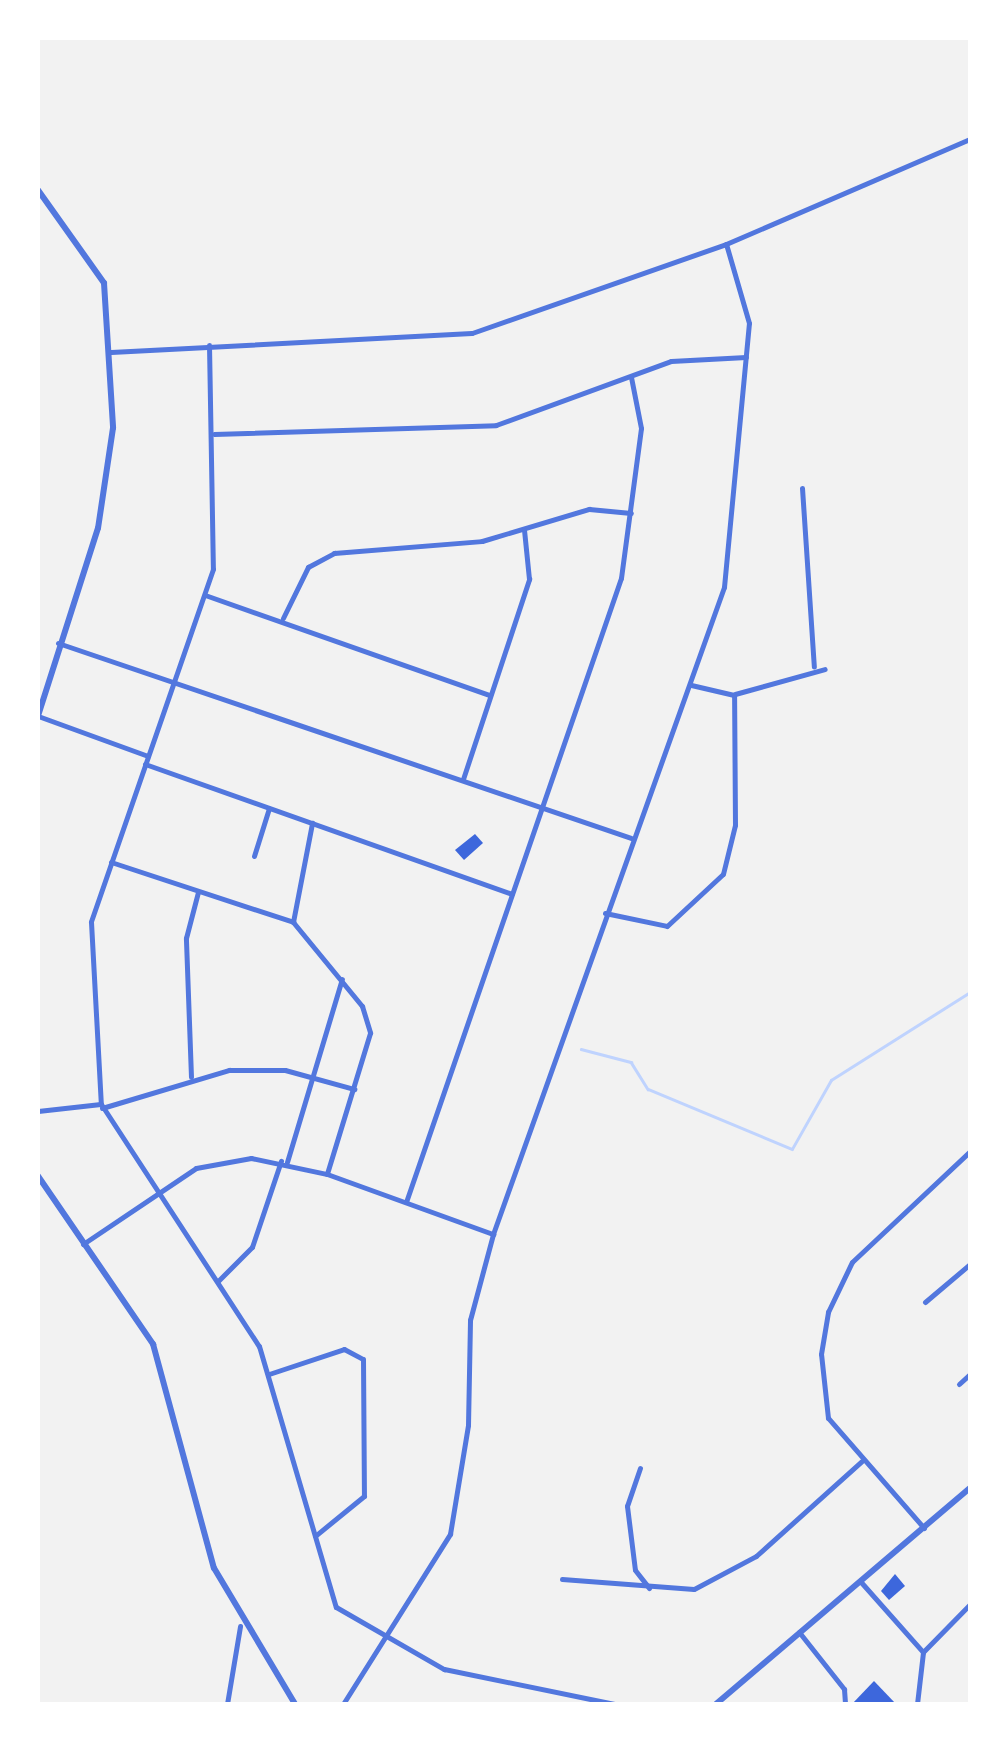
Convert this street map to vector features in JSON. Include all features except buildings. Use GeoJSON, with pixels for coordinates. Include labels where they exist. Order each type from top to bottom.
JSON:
{"type":"FeatureCollection","features":[{"type":"Feature","properties":{"kind":"street"},"geometry":{"type":"LineString","coordinates":[[111,352],[472,333],[726,244],[970,138]]}},
{"type":"Feature","properties":{"kind":"street"},"geometry":{"type":"LineString","coordinates":[[38,190],[96,264],[111,352],[110,474],[38,716],[269,808],[512,894]]}},
{"type":"Feature","properties":{"kind":"street"},"geometry":{"type":"LineString","coordinates":[[343,1704],[458,1512],[470,1320],[493,1234],[604,913],[691,685],[724,586],[746,357],[747,298],[726,244]]}},
{"type":"Feature","properties":{"kind":"street"},"geometry":{"type":"LineString","coordinates":[[210,345],[216,546],[205,595],[172,680],[90,935],[101,1106],[154,1194],[218,1281],[270,1374],[336,1607],[380,1639],[444,1668],[614,1704]]}},
{"type":"Feature","properties":{"kind":"street"},"geometry":{"type":"LineString","coordinates":[[214,434],[496,424],[701,355],[746,357]]}},
{"type":"Feature","properties":{"kind":"street"},"geometry":{"type":"LineString","coordinates":[[406,1202],[622,578],[641,428],[631,377]]}},
{"type":"Feature","properties":{"kind":"street"},"geometry":{"type":"LineString","coordinates":[[802,488],[814,667]]}},
{"type":"Feature","properties":{"kind":"street"},"geometry":{"type":"LineString","coordinates":[[284,618],[308,567],[334,553],[524,530],[589,508],[631,513]]}},
{"type":"Feature","properties":{"kind":"street"},"geometry":{"type":"LineString","coordinates":[[463,779],[529,579],[524,530]]}},
{"type":"Feature","properties":{"kind":"street"},"geometry":{"type":"LineString","coordinates":[[205,595],[284,618],[490,695]]}},
{"type":"Feature","properties":{"kind":"street"},"geometry":{"type":"LineString","coordinates":[[58,642],[631,838]]}},
{"type":"Feature","properties":{"kind":"street"},"geometry":{"type":"LineString","coordinates":[[691,685],[734,694],[769,690],[814,667],[825,669]]}},
{"type":"Feature","properties":{"kind":"street"},"geometry":{"type":"LineString","coordinates":[[604,913],[667,926],[723,874],[735,825],[734,694]]}},
{"type":"Feature","properties":{"kind":"street"},"geometry":{"type":"LineString","coordinates":[[254,856],[269,808]]}},
{"type":"Feature","properties":{"kind":"street"},"geometry":{"type":"LineString","coordinates":[[293,922],[312,823]]}},
{"type":"Feature","properties":{"kind":"street"},"geometry":{"type":"LineString","coordinates":[[111,862],[293,922],[342,979],[370,1028],[328,1174]]}},
{"type":"Feature","properties":{"kind":"street"},"geometry":{"type":"LineString","coordinates":[[191,1078],[186,938],[198,892]]}},
{"type":"Feature","properties":{"kind":"street"},"geometry":{"type":"LineString","coordinates":[[218,1281],[248,1256],[314,1077],[342,979]]}},
{"type":"Feature","properties":{"kind":"street"},"geometry":{"type":"LineString","coordinates":[[38,1110],[101,1106],[191,1078],[263,1068],[354,1088]]}},
{"type":"Feature","properties":{"kind":"street"},"geometry":{"type":"LineString","coordinates":[[924,1528],[862,1461],[822,1402],[832,1300],[874,1233],[970,1151]]}},
{"type":"Feature","properties":{"kind":"street"},"geometry":{"type":"LineString","coordinates":[[83,1244],[154,1194],[214,1162],[284,1162],[493,1234]]}},
{"type":"Feature","properties":{"kind":"street"},"geometry":{"type":"LineString","coordinates":[[38,1176],[160,1360],[211,1558],[240,1626],[295,1704]]}},
{"type":"Feature","properties":{"kind":"street"},"geometry":{"type":"LineString","coordinates":[[925,1302],[970,1264]]}},
{"type":"Feature","properties":{"kind":"street"},"geometry":{"type":"LineString","coordinates":[[270,1374],[344,1349],[362,1359],[364,1496],[316,1536]]}},
{"type":"Feature","properties":{"kind":"street"},"geometry":{"type":"LineString","coordinates":[[959,1384],[970,1374]]}},
{"type":"Feature","properties":{"kind":"street"},"geometry":{"type":"LineString","coordinates":[[562,1579],[651,1590],[694,1589],[735,1570],[862,1461]]}},
{"type":"Feature","properties":{"kind":"street"},"geometry":{"type":"LineString","coordinates":[[640,1468],[627,1498],[632,1558],[651,1590]]}},
{"type":"Feature","properties":{"kind":"street"},"geometry":{"type":"LineString","coordinates":[[716,1704],[970,1488]]}},
{"type":"Feature","properties":{"kind":"street"},"geometry":{"type":"LineString","coordinates":[[860,1582],[923,1652]]}},
{"type":"Feature","properties":{"kind":"street"},"geometry":{"type":"LineString","coordinates":[[918,1704],[923,1652],[970,1604]]}},
{"type":"Feature","properties":{"kind":"street"},"geometry":{"type":"LineString","coordinates":[[227,1704],[240,1626]]}},
{"type":"Feature","properties":{"kind":"street"},"geometry":{"type":"LineString","coordinates":[[799,1632],[844,1688],[845,1704]]}},
{"type":"Feature","properties":{"kind":"waterway"},"geometry":{"type":"LineString","coordinates":[[581,1049],[631,1062],[648,1089],[792,1149],[831,1080],[970,992]]}}]}
